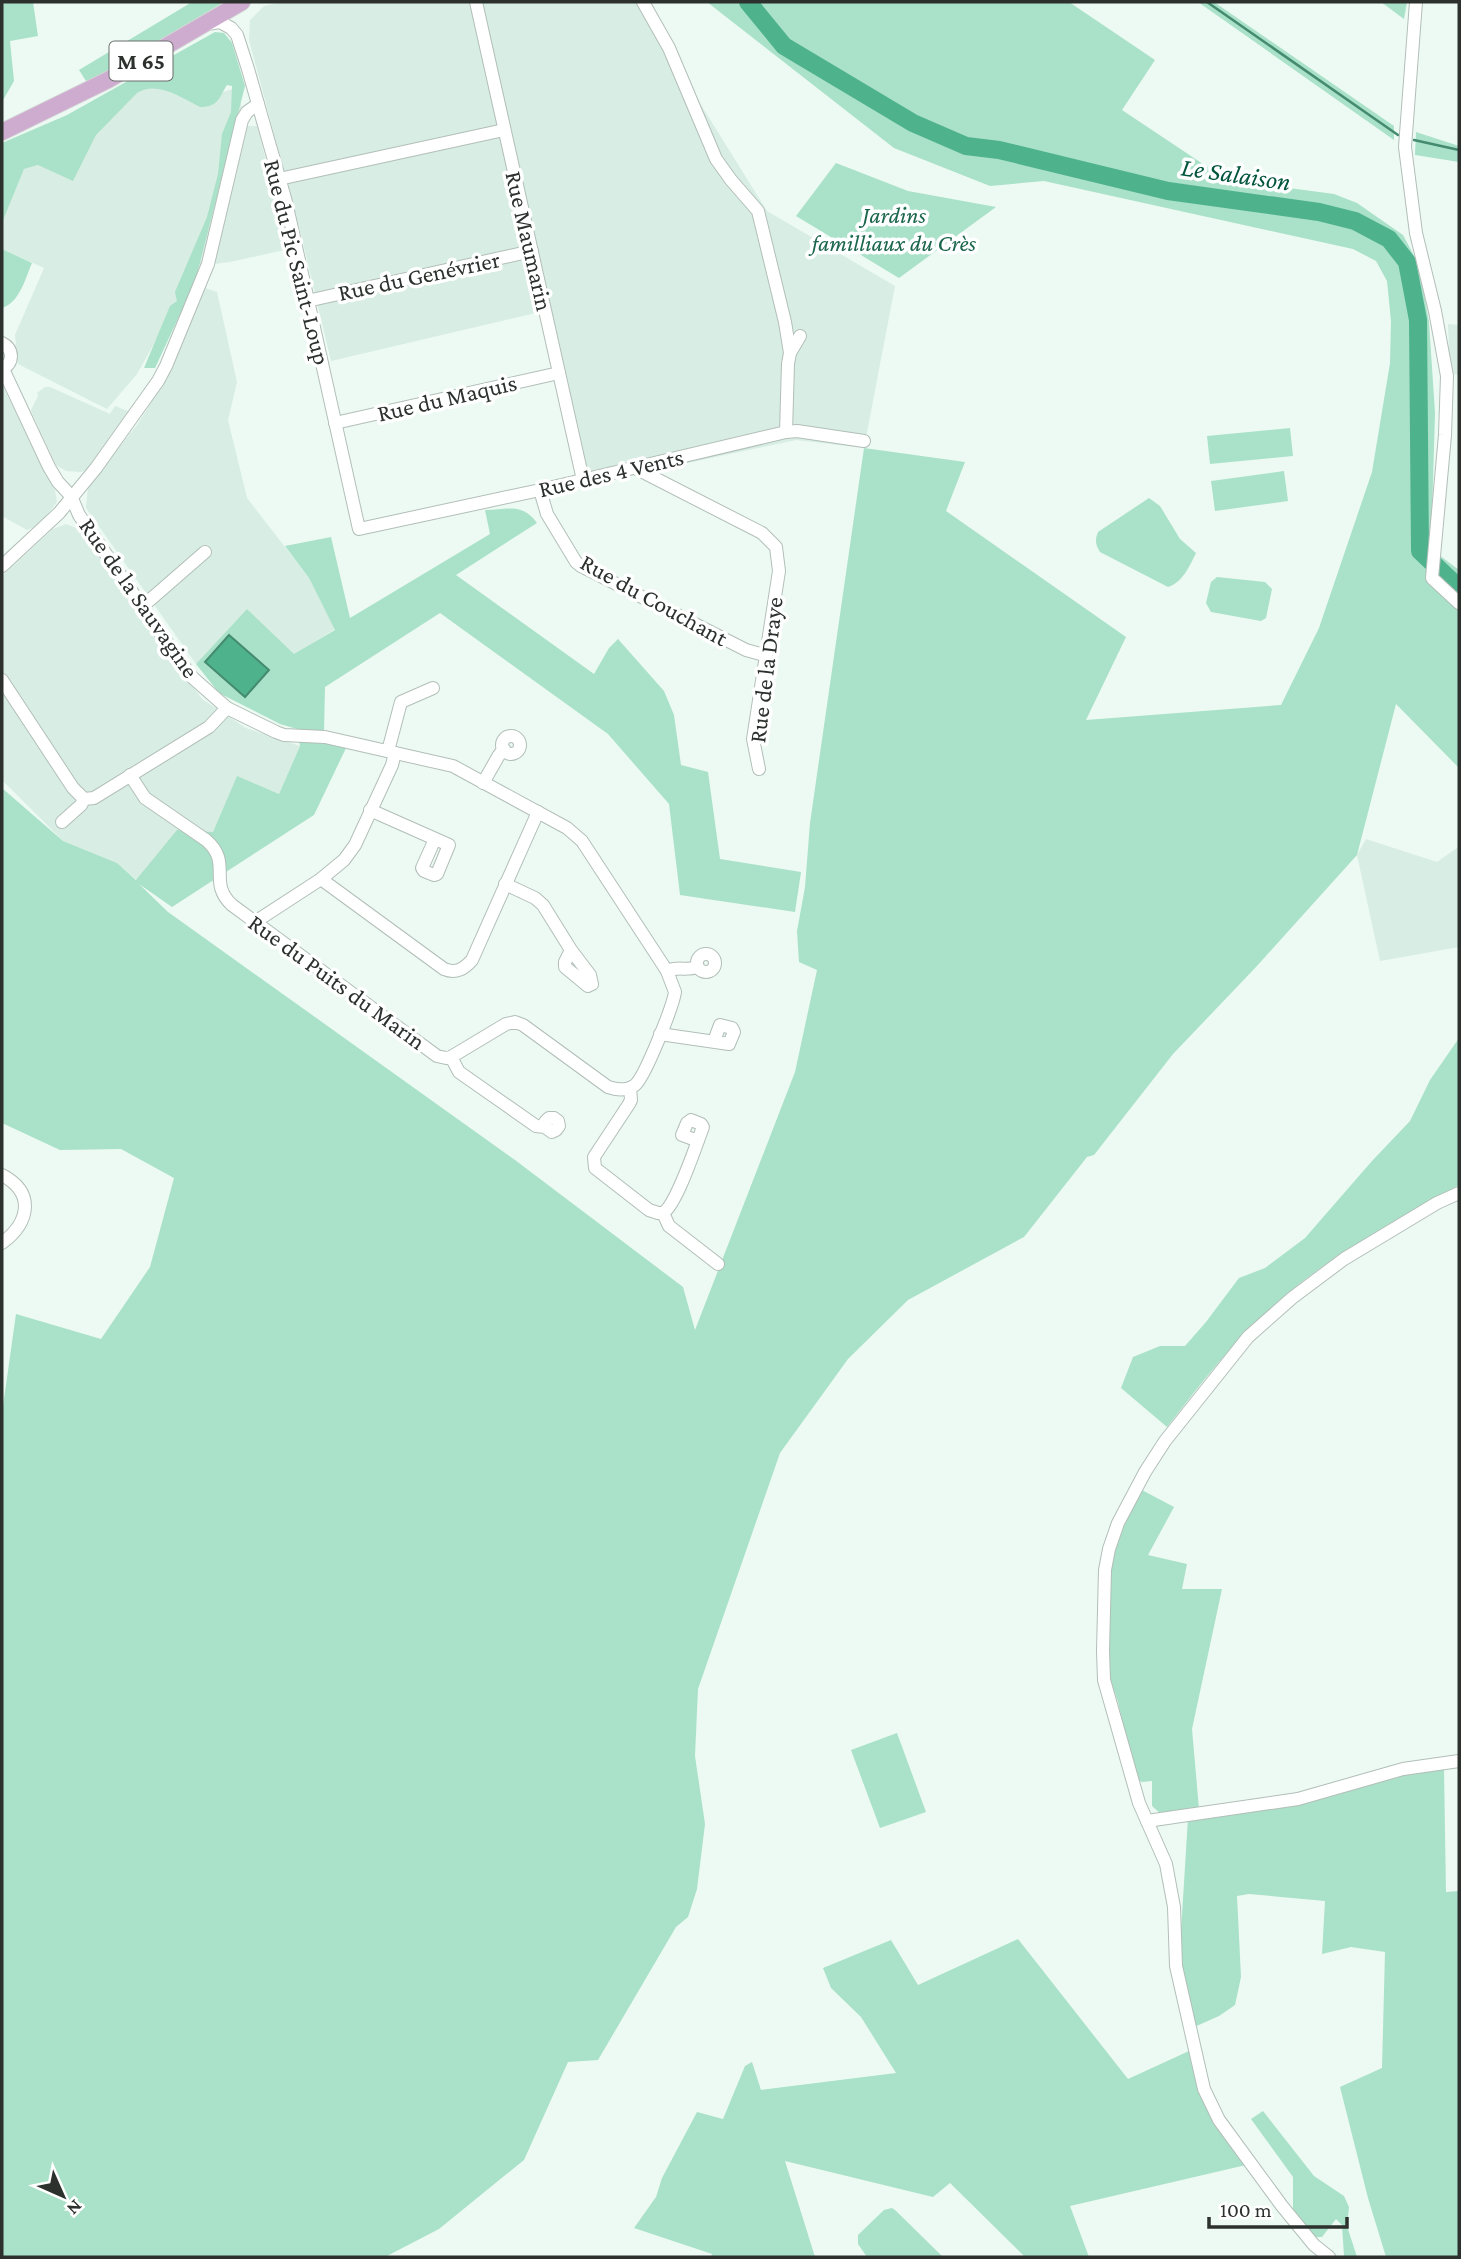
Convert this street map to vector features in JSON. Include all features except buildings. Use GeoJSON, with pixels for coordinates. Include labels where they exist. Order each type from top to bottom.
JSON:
{"type":"FeatureCollection","features":[{"type":"Feature","properties":{"kind":"main road","name":"M 65"},"geometry":{"type":"LineString","coordinates":[[2,129],[108,80],[242,2]]}},
{"type":"Feature","properties":{"kind":"street","name":"Rue Maumarin"},"geometry":{"type":"LineString","coordinates":[[476,2],[583,480]]}},
{"type":"Feature","properties":{"kind":"street"},"geometry":{"type":"LineString","coordinates":[[643,2],[669,48],[716,159],[758,211],[790,352],[786,432]]}},
{"type":"Feature","properties":{"kind":"street"},"geometry":{"type":"LineString","coordinates":[[1416,2],[1405,147],[1416,233],[1447,376],[1445,435],[1432,578],[1459,603]]}},
{"type":"Feature","properties":{"kind":"street","name":"Rue du Pic Saint-Loup"},"geometry":{"type":"LineString","coordinates":[[203,25],[220,22],[237,35],[279,179],[359,529]]}},
{"type":"Feature","properties":{"kind":"street"},"geometry":{"type":"LineString","coordinates":[[2,566],[54,519],[96,468],[166,366],[208,264],[242,120],[247,112],[258,104]]}},
{"type":"Feature","properties":{"kind":"street"},"geometry":{"type":"LineString","coordinates":[[279,179],[504,130]]}},
{"type":"Feature","properties":{"kind":"street","name":"Rue du Genévrier"},"geometry":{"type":"LineString","coordinates":[[307,301],[532,251]]}},
{"type":"Feature","properties":{"kind":"street"},"geometry":{"type":"LineString","coordinates":[[790,352],[800,336]]}},
{"type":"Feature","properties":{"kind":"street"},"geometry":{"type":"LineString","coordinates":[[2,343],[9,349],[11,356],[9,364],[2,369]]}},
{"type":"Feature","properties":{"kind":"street","name":"Rue de la Sauvagine"},"geometry":{"type":"LineString","coordinates":[[2,369],[58,482],[71,496],[79,515],[193,678],[228,708],[284,735],[325,737],[453,766],[572,831],[582,841],[667,971]]}},
{"type":"Feature","properties":{"kind":"street","name":"Rue du Maquis"},"geometry":{"type":"LineString","coordinates":[[335,423],[559,373]]}},
{"type":"Feature","properties":{"kind":"street","name":"Rue des 4 Vents"},"geometry":{"type":"LineString","coordinates":[[359,529],[786,432],[797,431],[864,441]]}},
{"type":"Feature","properties":{"kind":"street","name":"Rue de la Draye"},"geometry":{"type":"LineString","coordinates":[[635,468],[762,533],[776,547],[779,571],[753,739],[759,769]]}},
{"type":"Feature","properties":{"kind":"street","name":"Rue du Couchant"},"geometry":{"type":"LineString","coordinates":[[540,490],[547,514],[576,562],[746,650],[764,655]]}},
{"type":"Feature","properties":{"kind":"street"},"geometry":{"type":"LineString","coordinates":[[143,606],[205,552]]}},
{"type":"Feature","properties":{"kind":"street"},"geometry":{"type":"LineString","coordinates":[[2,680],[73,788],[84,799]]}},
{"type":"Feature","properties":{"kind":"street"},"geometry":{"type":"LineString","coordinates":[[255,922],[344,860],[392,765],[401,702],[433,688]]}},
{"type":"Feature","properties":{"kind":"street"},"geometry":{"type":"LineString","coordinates":[[84,799],[94,798],[209,727],[228,708]]}},
{"type":"Feature","properties":{"kind":"street"},"geometry":{"type":"LineString","coordinates":[[483,783],[504,750]]}},
{"type":"Feature","properties":{"kind":"street","name":"Rue du Puits du Marin"},"geometry":{"type":"LineString","coordinates":[[130,775],[145,799],[214,848],[221,864],[219,881],[224,895],[232,905],[437,1056],[451,1057],[506,1024],[515,1022],[523,1025],[608,1087],[620,1090],[630,1088]]}},
{"type":"Feature","properties":{"kind":"street"},"geometry":{"type":"LineString","coordinates":[[61,822],[81,805],[84,799]]}},
{"type":"Feature","properties":{"kind":"street"},"geometry":{"type":"LineString","coordinates":[[370,810],[435,839]]}},
{"type":"Feature","properties":{"kind":"street"},"geometry":{"type":"LineString","coordinates":[[321,878],[451,971],[460,970],[472,960],[538,813]]}},
{"type":"Feature","properties":{"kind":"street"},"geometry":{"type":"LineString","coordinates":[[505,884],[540,901],[571,950]]}},
{"type":"Feature","properties":{"kind":"street"},"geometry":{"type":"LineString","coordinates":[[697,967],[667,971],[675,992],[660,1034],[640,1080],[630,1088],[629,1104],[596,1151],[593,1163],[599,1172],[649,1210],[663,1213],[672,1205],[698,1141]]}},
{"type":"Feature","properties":{"kind":"street"},"geometry":{"type":"LineString","coordinates":[[660,1034],[714,1041]]}},
{"type":"Feature","properties":{"kind":"street"},"geometry":{"type":"LineString","coordinates":[[451,1057],[459,1072],[537,1126],[545,1127]]}},
{"type":"Feature","properties":{"kind":"street"},"geometry":{"type":"LineString","coordinates":[[2,1175],[18,1188],[25,1205],[24,1217],[19,1227],[2,1243]]}},
{"type":"Feature","properties":{"kind":"street"},"geometry":{"type":"LineString","coordinates":[[1329,2257],[1314,2245],[1282,2206],[1219,2120],[1204,2089],[1176,1966],[1174,1907],[1166,1864],[1139,1802],[1104,1680],[1105,1570],[1118,1523],[1145,1472],[1165,1441],[1248,1337],[1292,1298],[1344,1259],[1437,1203],[1459,1193]]}},
{"type":"Feature","properties":{"kind":"street"},"geometry":{"type":"LineString","coordinates":[[663,1213],[668,1226],[718,1264]]}},
{"type":"Feature","properties":{"kind":"street"},"geometry":{"type":"LineString","coordinates":[[1147,1821],[1298,1799],[1403,1769],[1459,1761]]}},
{"type":"Feature","properties":{"kind":"shaded area"},"geometry":{"type":"Polygon","coordinates":[[[282,2],[637,2],[767,211],[895,286],[864,448],[796,440],[578,486],[540,312],[331,361],[249,40],[250,20],[264,6],[282,2]]]}},
{"type":"Feature","properties":{"kind":"shaded area"},"geometry":{"type":"Polygon","coordinates":[[[155,84],[198,100],[236,88],[247,126],[257,126],[289,249],[198,266],[137,374],[107,409],[18,364],[15,335],[44,268],[2,249],[2,223],[24,169],[38,165],[93,134],[134,90],[155,84]]]}},
{"type":"Feature","properties":{"kind":"shaded area"},"geometry":{"type":"Polygon","coordinates":[[[205,288],[217,292],[237,382],[228,420],[247,498],[309,578],[335,629],[294,655],[247,609],[196,664],[86,508],[88,486],[137,425],[165,381],[205,288]]]}},
{"type":"Feature","properties":{"kind":"shaded area"},"geometry":{"type":"Polygon","coordinates":[[[1448,324],[1459,325],[1459,375],[1450,374],[1448,324]]]}},
{"type":"Feature","properties":{"kind":"shaded area"},"geometry":{"type":"Polygon","coordinates":[[[2,385],[55,490],[57,502],[39,525],[27,530],[2,516],[2,385]]]}},
{"type":"Feature","properties":{"kind":"shaded area"},"geometry":{"type":"Polygon","coordinates":[[[45,387],[110,414],[115,406],[128,411],[86,470],[66,471],[56,465],[31,410],[37,393],[45,387]]]}},
{"type":"Feature","properties":{"kind":"shaded area"},"geometry":{"type":"Polygon","coordinates":[[[66,524],[79,529],[202,699],[246,728],[300,746],[279,794],[237,777],[213,832],[137,880],[117,863],[63,841],[2,780],[2,576],[53,529],[66,524]]]}},
{"type":"Feature","properties":{"kind":"shaded area"},"geometry":{"type":"Polygon","coordinates":[[[229,635],[269,670],[245,697],[205,662],[229,635]]]}},
{"type":"Feature","properties":{"kind":"shaded area"},"geometry":{"type":"Polygon","coordinates":[[[1366,839],[1437,862],[1459,844],[1459,947],[1380,961],[1357,855],[1366,839]]]}},
{"type":"Feature","properties":{"kind":"green space"},"geometry":{"type":"Polygon","coordinates":[[[2,2],[33,2],[38,36],[10,41],[14,81],[2,102],[2,2]]]}},
{"type":"Feature","properties":{"kind":"green space"},"geometry":{"type":"Polygon","coordinates":[[[192,2],[224,2],[92,81],[86,81],[79,70],[192,2]]]}},
{"type":"Feature","properties":{"kind":"green space"},"geometry":{"type":"Polygon","coordinates":[[[707,2],[1069,2],[1155,60],[1122,110],[1215,172],[1237,181],[1334,194],[1357,203],[1403,235],[1419,265],[1429,322],[1435,413],[1431,549],[1459,570],[1459,768],[1396,704],[1357,855],[1173,1054],[1094,1155],[1087,1157],[1024,1237],[908,1300],[848,1359],[780,1453],[698,1689],[695,1756],[705,1824],[697,1889],[688,1917],[676,1927],[598,2060],[568,2062],[524,2160],[439,2229],[385,2257],[2,2257],[2,1413],[16,1314],[101,1339],[150,1267],[174,1178],[121,1149],[60,1150],[2,1123],[2,788],[63,841],[117,863],[136,880],[177,830],[213,832],[237,776],[279,794],[300,746],[297,729],[280,724],[219,693],[196,664],[247,609],[294,654],[335,630],[309,578],[285,546],[331,537],[350,618],[490,534],[485,510],[508,508],[526,512],[537,523],[456,575],[594,674],[609,648],[618,639],[664,691],[674,715],[681,765],[708,772],[720,859],[801,872],[795,912],[680,895],[669,804],[608,734],[440,613],[325,687],[324,732],[346,748],[314,815],[172,907],[139,884],[168,912],[515,1160],[683,1287],[695,1330],[795,1072],[817,970],[799,962],[797,931],[864,448],[965,462],[946,511],[1126,637],[1086,720],[1281,705],[1319,628],[1372,472],[1390,363],[1391,321],[1387,281],[1376,261],[1353,249],[1044,181],[990,186],[894,148],[707,2]]]}},
{"type":"Feature","properties":{"kind":"green space"},"geometry":{"type":"Polygon","coordinates":[[[1198,2],[1214,2],[1394,126],[1394,140],[1198,2]]]}},
{"type":"Feature","properties":{"kind":"green space"},"geometry":{"type":"Polygon","coordinates":[[[1381,2],[1407,2],[1404,19],[1381,2]]]}},
{"type":"Feature","properties":{"kind":"green space"},"geometry":{"type":"Polygon","coordinates":[[[215,32],[224,33],[232,43],[245,86],[195,282],[155,368],[144,368],[170,306],[177,301],[175,292],[207,217],[218,174],[222,134],[231,112],[232,86],[227,85],[218,100],[206,107],[200,107],[161,89],[153,88],[137,93],[96,135],[73,181],[38,165],[24,169],[2,223],[2,143],[67,115],[215,32]]]}},
{"type":"Feature","properties":{"kind":"green space"},"geometry":{"type":"Polygon","coordinates":[[[1416,132],[1459,146],[1459,162],[1415,155],[1416,132]]]}},
{"type":"Feature","properties":{"kind":"green space","name":"Jardins familliaux du Crès"},"geometry":{"type":"Polygon","coordinates":[[[836,163],[908,191],[996,207],[899,278],[796,216],[836,163]]]}},
{"type":"Feature","properties":{"kind":"green space"},"geometry":{"type":"Polygon","coordinates":[[[2,249],[32,263],[18,295],[2,308],[2,249]]]}},
{"type":"Feature","properties":{"kind":"green space"},"geometry":{"type":"Polygon","coordinates":[[[1290,428],[1293,456],[1210,464],[1207,436],[1290,428]]]}},
{"type":"Feature","properties":{"kind":"green space"},"geometry":{"type":"Polygon","coordinates":[[[1284,471],[1288,501],[1215,511],[1211,481],[1284,471]]]}},
{"type":"Feature","properties":{"kind":"green space"},"geometry":{"type":"Polygon","coordinates":[[[1149,498],[1160,506],[1180,539],[1196,553],[1182,578],[1168,587],[1100,552],[1096,544],[1098,532],[1149,498]]]}},
{"type":"Feature","properties":{"kind":"green space"},"geometry":{"type":"Polygon","coordinates":[[[1217,577],[1265,582],[1272,589],[1266,618],[1261,621],[1211,612],[1206,603],[1211,582],[1217,577]]]}},
{"type":"Feature","properties":{"kind":"green space"},"geometry":{"type":"Polygon","coordinates":[[[1459,1038],[1459,1185],[1362,1240],[1293,1289],[1257,1320],[1230,1349],[1167,1427],[1121,1388],[1133,1357],[1160,1346],[1185,1346],[1239,1278],[1265,1268],[1305,1238],[1410,1121],[1430,1080],[1459,1038]]]}},
{"type":"Feature","properties":{"kind":"green space"},"geometry":{"type":"Polygon","coordinates":[[[1140,1489],[1174,1507],[1148,1555],[1187,1564],[1182,1589],[1222,1589],[1192,1729],[1199,1809],[1160,1813],[1152,1806],[1152,1781],[1142,1782],[1135,1778],[1118,1702],[1109,1675],[1107,1612],[1111,1556],[1121,1525],[1140,1489]]]}},
{"type":"Feature","properties":{"kind":"green space"},"geometry":{"type":"Polygon","coordinates":[[[897,1733],[926,1812],[880,1828],[851,1750],[897,1733]]]}},
{"type":"Feature","properties":{"kind":"green space"},"geometry":{"type":"Polygon","coordinates":[[[1444,1769],[1446,1892],[1459,1891],[1459,2257],[1386,2257],[1340,2087],[1382,2068],[1385,1952],[1351,1947],[1322,1954],[1325,1901],[1249,1894],[1237,1896],[1241,1977],[1235,2005],[1219,2016],[1192,2028],[1179,1964],[1188,1818],[1393,1776],[1444,1769]]]}},
{"type":"Feature","properties":{"kind":"green space"},"geometry":{"type":"Polygon","coordinates":[[[1018,1939],[1128,2079],[1189,2051],[1207,2110],[1246,2165],[1070,2206],[1089,2257],[1025,2257],[950,2183],[933,2197],[785,2161],[815,2257],[711,2257],[712,2254],[634,2228],[656,2197],[662,2178],[697,2112],[723,2119],[745,2066],[752,2062],[761,2090],[896,2073],[861,2017],[831,1988],[823,1968],[891,1940],[918,1985],[1018,1939]]]}},
{"type":"Feature","properties":{"kind":"green space"},"geometry":{"type":"Polygon","coordinates":[[[1263,2111],[1314,2176],[1344,2196],[1349,2207],[1347,2226],[1357,2257],[1344,2256],[1342,2225],[1336,2219],[1322,2237],[1313,2237],[1293,2211],[1293,2177],[1251,2119],[1263,2111]]]}},
{"type":"Feature","properties":{"kind":"green space"},"geometry":{"type":"Polygon","coordinates":[[[892,2208],[943,2257],[867,2257],[858,2244],[858,2235],[884,2210],[892,2208]]]}},
{"type":"Feature","properties":{"kind":"waterway","name":"Le Salaison"},"geometry":{"type":"LineString","coordinates":[[748,2],[784,46],[913,123],[966,146],[999,150],[1168,191],[1319,212],[1355,221],[1389,239],[1407,262],[1418,320],[1420,551],[1459,588]]}},
{"type":"Feature","properties":{"kind":"waterway"},"geometry":{"type":"LineString","coordinates":[[1207,2],[1398,135]]}},
{"type":"Feature","properties":{"kind":"waterway"},"geometry":{"type":"LineString","coordinates":[[1414,140],[1459,150]]}}]}
